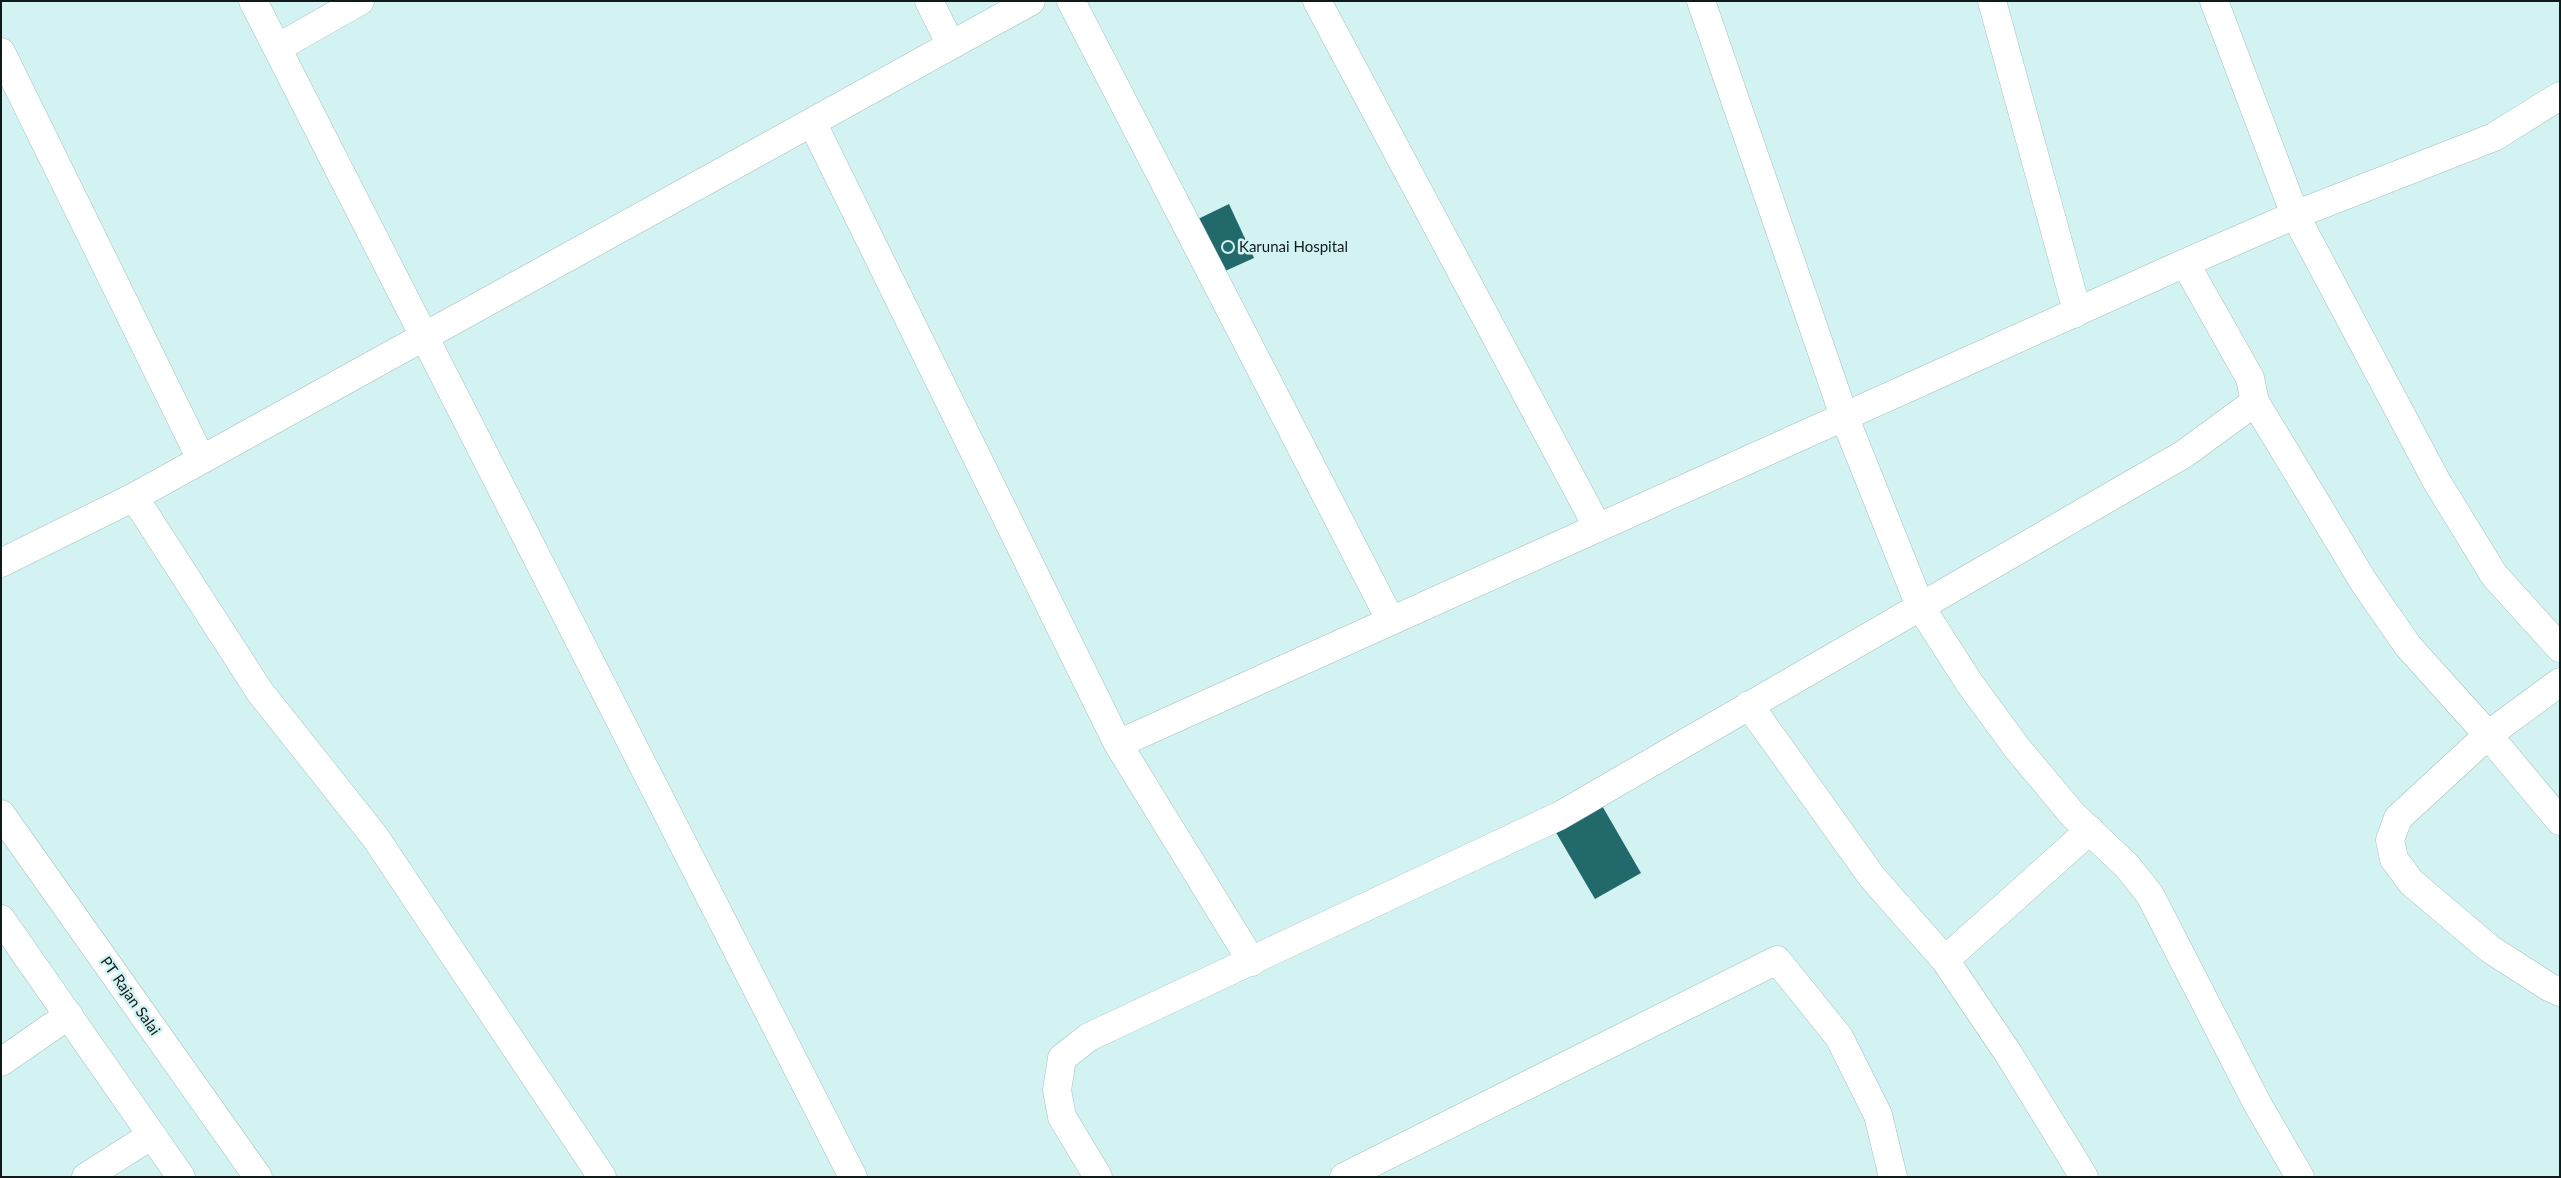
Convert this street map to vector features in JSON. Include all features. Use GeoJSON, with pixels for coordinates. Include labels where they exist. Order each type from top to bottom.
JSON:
{"type":"FeatureCollection","features":[{"type":"Feature","properties":{"kind":"street"},"geometry":{"type":"LineString","coordinates":[[253,1],[853,1177]]}},
{"type":"Feature","properties":{"kind":"street"},"geometry":{"type":"LineString","coordinates":[[277,48],[360,1]]}},
{"type":"Feature","properties":{"kind":"street"},"geometry":{"type":"LineString","coordinates":[[929,1],[951,45]]}},
{"type":"Feature","properties":{"kind":"street"},"geometry":{"type":"LineString","coordinates":[[1,564],[134,497],[1031,1]]}},
{"type":"Feature","properties":{"kind":"street"},"geometry":{"type":"LineString","coordinates":[[1071,1],[1390,621]]}},
{"type":"Feature","properties":{"kind":"street"},"geometry":{"type":"LineString","coordinates":[[1317,1],[1598,528]]}},
{"type":"Feature","properties":{"kind":"street"},"geometry":{"type":"LineString","coordinates":[[1701,1],[1844,416],[1920,606],[1970,684],[2018,748],[2073,815],[2127,866],[2150,895],[2258,1105],[2300,1177]]}},
{"type":"Feature","properties":{"kind":"street"},"geometry":{"type":"LineString","coordinates":[[1992,1],[2076,312]]}},
{"type":"Feature","properties":{"kind":"street"},"geometry":{"type":"LineString","coordinates":[[2214,1],[2295,215],[2436,482],[2494,575],[2560,648]]}},
{"type":"Feature","properties":{"kind":"street"},"geometry":{"type":"LineString","coordinates":[[1,52],[201,460]]}},
{"type":"Feature","properties":{"kind":"street"},"geometry":{"type":"LineString","coordinates":[[1118,744],[2185,263],[2295,215],[2494,137],[2560,96]]}},
{"type":"Feature","properties":{"kind":"street"},"geometry":{"type":"LineString","coordinates":[[812,122],[1118,744],[1252,962]]}},
{"type":"Feature","properties":{"kind":"street"},"geometry":{"type":"LineString","coordinates":[[2185,263],[2250,378],[2255,402],[2365,584],[2408,646],[2488,735],[2560,821]]}},
{"type":"Feature","properties":{"kind":"street"},"geometry":{"type":"LineString","coordinates":[[1098,1177],[1062,1117],[1057,1090],[1062,1058],[1089,1037],[1559,816],[2184,454],[2255,402]]}},
{"type":"Feature","properties":{"kind":"street"},"geometry":{"type":"LineString","coordinates":[[134,497],[260,692],[375,837],[602,1177]]}},
{"type":"Feature","properties":{"kind":"street"},"geometry":{"type":"LineString","coordinates":[[2560,682],[2488,735],[2398,818],[2390,840],[2394,859],[2411,882],[2490,949],[2560,992]]}},
{"type":"Feature","properties":{"kind":"street"},"geometry":{"type":"LineString","coordinates":[[1750,705],[1872,878],[1945,960],[2008,1053],[2084,1177]]}},
{"type":"Feature","properties":{"kind":"street","name":"PT Rajan Salai"},"geometry":{"type":"LineString","coordinates":[[1,814],[258,1177]]}},
{"type":"Feature","properties":{"kind":"street"},"geometry":{"type":"LineString","coordinates":[[1945,960],[2090,830]]}},
{"type":"Feature","properties":{"kind":"street"},"geometry":{"type":"LineString","coordinates":[[1,918],[181,1177]]}},
{"type":"Feature","properties":{"kind":"street"},"geometry":{"type":"LineString","coordinates":[[1344,1177],[1777,960],[1839,1037],[1878,1115],[1893,1177]]}},
{"type":"Feature","properties":{"kind":"street"},"geometry":{"type":"LineString","coordinates":[[1,1062],[69,1015]]}},
{"type":"Feature","properties":{"kind":"street"},"geometry":{"type":"LineString","coordinates":[[86,1177],[152,1135]]}},
{"type":"Feature","properties":{"kind":"building"},"geometry":{"type":"Polygon","coordinates":[[[1229,204],[1254,258],[1223,272],[1198,219],[1229,204]]]}},
{"type":"Feature","properties":{"kind":"building"},"geometry":{"type":"Polygon","coordinates":[[[1597,797],[1641,873],[1595,899],[1551,824],[1597,797]]]}},
{"type":"Feature","properties":{"kind":"place","name":"Karunai Hospital"},"geometry":{"type":"Point","coordinates":[1228,247]}}]}
